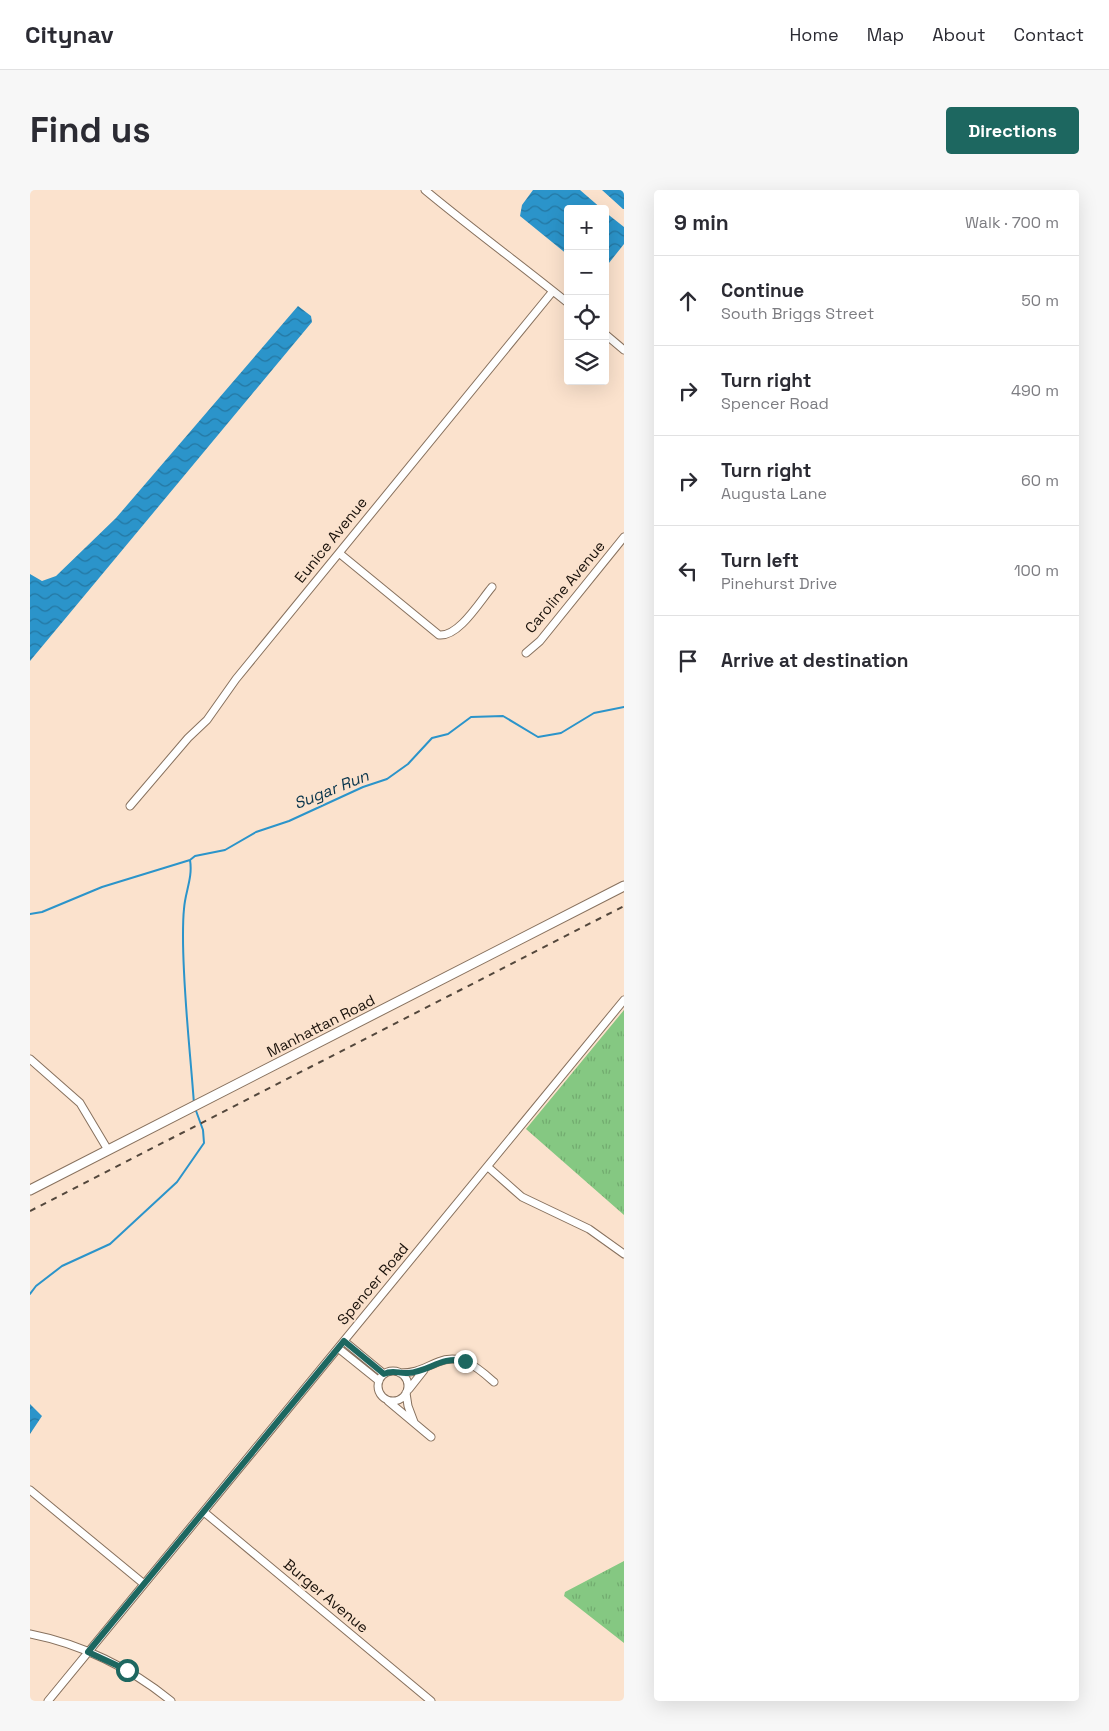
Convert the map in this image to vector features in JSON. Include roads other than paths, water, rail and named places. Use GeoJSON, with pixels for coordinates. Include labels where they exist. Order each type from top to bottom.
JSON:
{"type":"FeatureCollection","features":[{"type":"Feature","properties":{"kind":"main road","name":"Manhattan Road"},"geometry":{"type":"LineString","coordinates":[[30,1190],[624,886]]}},
{"type":"Feature","properties":{"kind":"street"},"geometry":{"type":"LineString","coordinates":[[425,190],[472,230],[494,244],[564,300]]}},
{"type":"Feature","properties":{"kind":"street","name":"Eunice Avenue"},"geometry":{"type":"LineString","coordinates":[[130,806],[188,738],[208,720],[236,679],[553,291]]}},
{"type":"Feature","properties":{"kind":"street"},"geometry":{"type":"LineString","coordinates":[[609,337],[624,350]]}},
{"type":"Feature","properties":{"kind":"street","name":"Caroline Avenue"},"geometry":{"type":"LineString","coordinates":[[526,654],[540,642],[624,537]]}},
{"type":"Feature","properties":{"kind":"street"},"geometry":{"type":"LineString","coordinates":[[339,553],[435,634],[447,636],[458,628],[492,587]]}},
{"type":"Feature","properties":{"kind":"street","name":"Spencer Road"},"geometry":{"type":"LineString","coordinates":[[48,1701],[624,1000]]}},
{"type":"Feature","properties":{"kind":"street"},"geometry":{"type":"LineString","coordinates":[[30,1059],[80,1103],[108,1150]]}},
{"type":"Feature","properties":{"kind":"street"},"geometry":{"type":"LineString","coordinates":[[488,1167],[522,1197],[590,1229],[624,1254]]}},
{"type":"Feature","properties":{"kind":"street"},"geometry":{"type":"LineString","coordinates":[[344,1341],[384,1374]]}},
{"type":"Feature","properties":{"kind":"street"},"geometry":{"type":"LineString","coordinates":[[338,1348],[379,1381]]}},
{"type":"Feature","properties":{"kind":"street"},"geometry":{"type":"LineString","coordinates":[[388,1401],[399,1400],[424,1370],[438,1361],[456,1359],[474,1365],[494,1382]]}},
{"type":"Feature","properties":{"kind":"street"},"geometry":{"type":"LineString","coordinates":[[424,1370],[400,1373],[391,1371],[384,1374],[379,1381],[380,1394],[431,1437]]}},
{"type":"Feature","properties":{"kind":"street"},"geometry":{"type":"LineString","coordinates":[[400,1373],[406,1379],[408,1406],[414,1423]]}},
{"type":"Feature","properties":{"kind":"street"},"geometry":{"type":"LineString","coordinates":[[30,1490],[144,1584]]}},
{"type":"Feature","properties":{"kind":"street","name":"Burger Avenue"},"geometry":{"type":"LineString","coordinates":[[204,1512],[430,1701]]}},
{"type":"Feature","properties":{"kind":"street"},"geometry":{"type":"LineString","coordinates":[[30,1634],[53,1638],[127,1670],[171,1701]]}},
{"type":"Feature","properties":{"kind":"water"},"geometry":{"type":"Polygon","coordinates":[[[533,190],[580,190],[597,205],[564,205],[564,252],[520,216],[522,205],[533,190]]]}},
{"type":"Feature","properties":{"kind":"water"},"geometry":{"type":"Polygon","coordinates":[[[602,190],[624,190],[624,209],[623,209],[602,190]]]}},
{"type":"Feature","properties":{"kind":"water"},"geometry":{"type":"Polygon","coordinates":[[[609,215],[624,227],[624,244],[609,263],[609,215]]]}},
{"type":"Feature","properties":{"kind":"water"},"geometry":{"type":"Polygon","coordinates":[[[298,306],[311,316],[312,322],[30,661],[30,574],[42,581],[56,576],[116,518],[298,306]]]}},
{"type":"Feature","properties":{"kind":"water"},"geometry":{"type":"Polygon","coordinates":[[[30,1404],[42,1416],[30,1434],[30,1404]]]}},
{"type":"Feature","properties":{"kind":"waterway","name":"Sugar Run"},"geometry":{"type":"LineString","coordinates":[[30,914],[42,912],[102,887],[190,860],[195,856],[225,850],[256,832],[289,821],[363,787],[387,779],[408,764],[432,738],[448,734],[471,717],[503,716],[538,737],[561,733],[594,713],[624,707]]}},
{"type":"Feature","properties":{"kind":"waterway"},"geometry":{"type":"LineString","coordinates":[[190,860],[190,879],[183,916],[183,957],[194,1104]]}},
{"type":"Feature","properties":{"kind":"waterway"},"geometry":{"type":"LineString","coordinates":[[30,1294],[36,1286],[62,1266],[110,1244],[177,1182],[204,1143],[203,1130],[195,1108]]}},
{"type":"Feature","properties":{"kind":"railway"},"geometry":{"type":"LineString","coordinates":[[30,1211],[624,906]]}}]}
